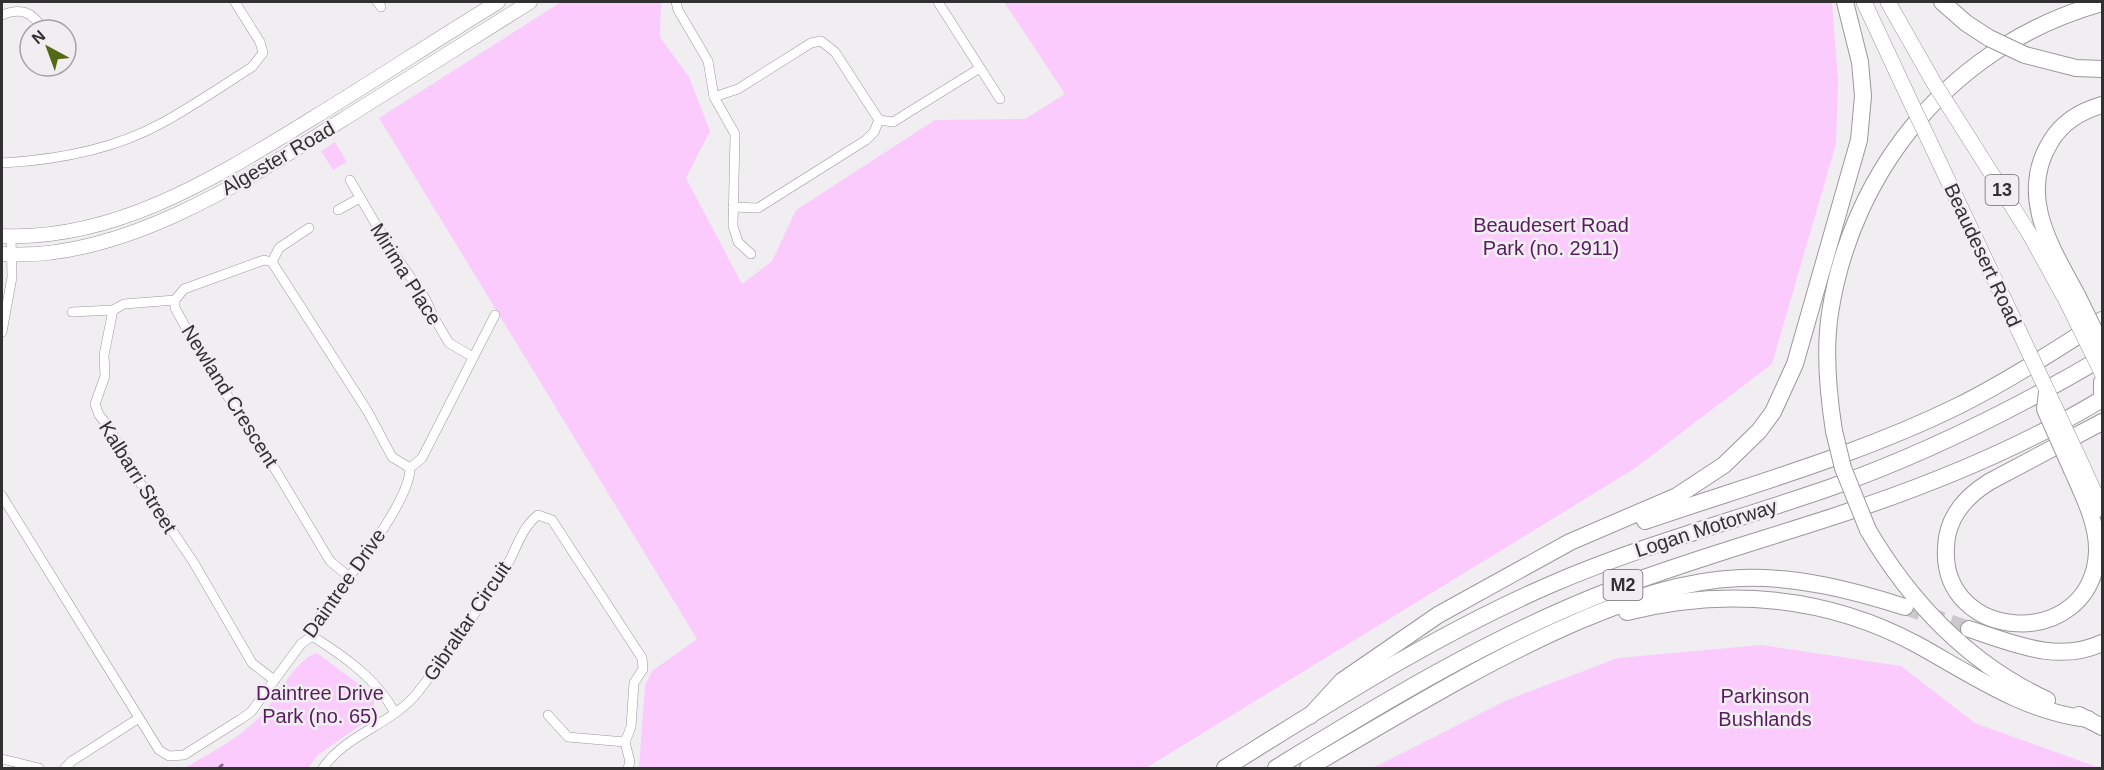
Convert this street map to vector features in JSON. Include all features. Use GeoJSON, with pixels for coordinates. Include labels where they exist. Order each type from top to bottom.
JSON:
{"type":"FeatureCollection","features":[{"type":"Feature","properties":{"kind":"highway"},"geometry":{"type":"LineString","coordinates":[[1310,716],[1342,681],[1464,599],[1570,542],[1677,496],[1706,479],[1759,431],[1784,391],[1807,326],[1859,140],[1862,80],[1857,43],[1845,2]]}},
{"type":"Feature","properties":{"kind":"highway","name":"Beaudesert Road"},"geometry":{"type":"LineString","coordinates":[[1864,2],[2047,392]]}},
{"type":"Feature","properties":{"kind":"highway","name":"Beaudesert Road"},"geometry":{"type":"LineString","coordinates":[[1888,2],[1934,83],[2072,298],[2103,373]]}},
{"type":"Feature","properties":{"kind":"highway"},"geometry":{"type":"LineString","coordinates":[[1942,2],[1966,23],[1989,38],[2025,55],[2076,68],[2103,69]]}},
{"type":"Feature","properties":{"kind":"highway"},"geometry":{"type":"LineString","coordinates":[[2095,723],[2031,693],[1986,664],[1954,639],[1909,593],[1868,530],[1843,468],[1834,431],[1827,351],[1830,315],[1838,273],[1856,218],[1890,155],[1929,106],[1980,61],[2031,30],[2103,3]]}},
{"type":"Feature","properties":{"kind":"highway"},"geometry":{"type":"LineString","coordinates":[[2103,105],[2079,115],[2055,134],[2041,160],[2035,186],[2036,204],[2046,236],[2072,298],[2103,345]]}},
{"type":"Feature","properties":{"kind":"highway"},"geometry":{"type":"LineString","coordinates":[[1557,551],[1847,453],[1919,424],[1994,387],[2103,320]]}},
{"type":"Feature","properties":{"kind":"highway","name":"Logan Motorway"},"geometry":{"type":"LineString","coordinates":[[1225,768],[1408,656],[1506,604],[1640,549],[1830,487],[1899,461],[2000,415],[2103,358]]}},
{"type":"Feature","properties":{"kind":"highway"},"geometry":{"type":"LineString","coordinates":[[2103,382],[2103,399]]}},
{"type":"Feature","properties":{"kind":"highway"},"geometry":{"type":"LineString","coordinates":[[2047,392],[2045,409],[2103,509]]}},
{"type":"Feature","properties":{"kind":"highway","name":"Logan Motorway"},"geometry":{"type":"LineString","coordinates":[[1276,768],[1433,673],[1555,613],[1656,573],[1912,489],[2042,434],[2103,399]]}},
{"type":"Feature","properties":{"kind":"highway"},"geometry":{"type":"LineString","coordinates":[[2077,467],[2096,539],[2096,562],[2086,588],[2063,612],[2033,624],[2010,624],[1981,613],[1959,592],[1947,564],[1946,540],[1959,507],[1975,491],[1989,482],[2103,422]]}},
{"type":"Feature","properties":{"kind":"highway"},"geometry":{"type":"LineString","coordinates":[[1308,768],[1439,690],[1563,628],[1672,588],[1740,578],[1789,579],[1815,583],[1905,607]]}},
{"type":"Feature","properties":{"kind":"highway"},"geometry":{"type":"LineString","coordinates":[[1563,628],[1577,629],[1628,612],[1686,601],[1729,597],[1786,600],[1868,622],[2024,702],[2058,716],[2095,723]]}},
{"type":"Feature","properties":{"kind":"highway"},"geometry":{"type":"LineString","coordinates":[[1969,629],[2024,647],[2049,652],[2070,652],[2103,643]]}},
{"type":"Feature","properties":{"kind":"main road","name":"Algester Road"},"geometry":{"type":"LineString","coordinates":[[6,236],[89,227],[160,203],[234,165],[498,2]]}},
{"type":"Feature","properties":{"kind":"main road","name":"Algester Road"},"geometry":{"type":"LineString","coordinates":[[7,254],[96,243],[145,228],[189,208],[252,175],[528,2]]}},
{"type":"Feature","properties":{"kind":"street"},"geometry":{"type":"LineString","coordinates":[[2,163],[37,161],[86,152],[129,138],[161,124],[252,67],[263,53],[260,42],[235,2]]}},
{"type":"Feature","properties":{"kind":"street"},"geometry":{"type":"LineString","coordinates":[[676,2],[678,10],[708,61],[714,97],[735,134],[733,226],[738,242],[751,254]]}},
{"type":"Feature","properties":{"kind":"street"},"geometry":{"type":"LineString","coordinates":[[938,2],[1000,99]]}},
{"type":"Feature","properties":{"kind":"street"},"geometry":{"type":"LineString","coordinates":[[2,15],[14,10],[27,11],[36,18]]}},
{"type":"Feature","properties":{"kind":"street"},"geometry":{"type":"LineString","coordinates":[[714,97],[738,89],[811,43],[821,41],[835,52],[879,120],[893,122],[980,68]]}},
{"type":"Feature","properties":{"kind":"street"},"geometry":{"type":"LineString","coordinates":[[733,207],[758,208],[866,140],[879,120]]}},
{"type":"Feature","properties":{"kind":"street","name":"Mirima Place"},"geometry":{"type":"LineString","coordinates":[[350,180],[426,300],[449,343],[473,357]]}},
{"type":"Feature","properties":{"kind":"street"},"geometry":{"type":"LineString","coordinates":[[338,210],[360,198]]}},
{"type":"Feature","properties":{"kind":"street"},"geometry":{"type":"LineString","coordinates":[[309,228],[279,248],[272,262],[368,411],[375,429],[392,457],[410,468]]}},
{"type":"Feature","properties":{"kind":"street"},"geometry":{"type":"LineString","coordinates":[[2,332],[12,277],[6,236]]}},
{"type":"Feature","properties":{"kind":"street","name":"Newland Crescent"},"geometry":{"type":"LineString","coordinates":[[272,262],[264,260],[184,290],[175,300],[175,308],[229,401],[272,463],[330,561],[348,576]]}},
{"type":"Feature","properties":{"kind":"street"},"geometry":{"type":"LineString","coordinates":[[72,312],[113,310],[124,304],[175,300]]}},
{"type":"Feature","properties":{"kind":"street","name":"Kalbarri Street"},"geometry":{"type":"LineString","coordinates":[[113,310],[104,355],[105,376],[95,404],[99,415],[108,426],[141,484],[194,563],[252,663],[274,680]]}},
{"type":"Feature","properties":{"kind":"street","name":"Daintree Drive"},"geometry":{"type":"LineString","coordinates":[[2,496],[159,750],[169,756],[184,755],[251,712],[301,644],[312,636],[315,622],[396,509],[410,481],[410,468],[422,458],[495,315]]}},
{"type":"Feature","properties":{"kind":"street","name":"Gibraltar Circuit"},"geometry":{"type":"LineString","coordinates":[[323,768],[344,747],[395,713],[417,694],[504,570],[526,524],[541,515],[552,520],[642,658],[643,669],[634,683],[631,728],[625,742],[630,762],[628,768]]}},
{"type":"Feature","properties":{"kind":"street"},"geometry":{"type":"LineString","coordinates":[[312,636],[368,676],[389,700],[395,713]]}},
{"type":"Feature","properties":{"kind":"street"},"geometry":{"type":"LineString","coordinates":[[548,715],[568,737],[625,742]]}},
{"type":"Feature","properties":{"kind":"street"},"geometry":{"type":"LineString","coordinates":[[64,768],[139,718]]}},
{"type":"Feature","properties":{"kind":"street"},"geometry":{"type":"LineString","coordinates":[[2,759],[39,768]]}},
{"type":"Feature","properties":{"kind":"green space","name":"Beaudesert Road Park (no. 2911)"},"geometry":{"type":"Polygon","coordinates":[[[561,2],[661,2],[660,37],[689,77],[710,131],[686,178],[742,284],[772,261],[796,210],[935,120],[1025,119],[1065,94],[1004,2],[1832,2],[1838,80],[1836,144],[1772,364],[1634,469],[1146,768],[639,768],[645,685],[652,671],[697,639],[379,118],[561,2]]]}},
{"type":"Feature","properties":{"kind":"green space"},"geometry":{"type":"Polygon","coordinates":[[[335,142],[347,162],[333,170],[321,151],[335,142]]]}},
{"type":"Feature","properties":{"kind":"green space","name":"Parkinson Bushlands"},"geometry":{"type":"Polygon","coordinates":[[[1761,645],[1901,666],[1975,723],[2100,768],[1373,768],[1507,700],[1618,658],[1761,645]]]}},
{"type":"Feature","properties":{"kind":"green space","name":"Daintree Drive Park (no. 65)"},"geometry":{"type":"Polygon","coordinates":[[[317,653],[368,691],[374,704],[372,717],[318,755],[308,768],[185,768],[247,728],[265,711],[295,669],[317,653]]]}},
{"type":"Feature","properties":{"kind":"waterway"},"geometry":{"type":"LineString","coordinates":[[219,768],[222,765]]}},
{"type":"Feature","properties":{"kind":"tunnel"},"geometry":{"type":"LineString","coordinates":[[1905,607],[1969,629]]}}]}
